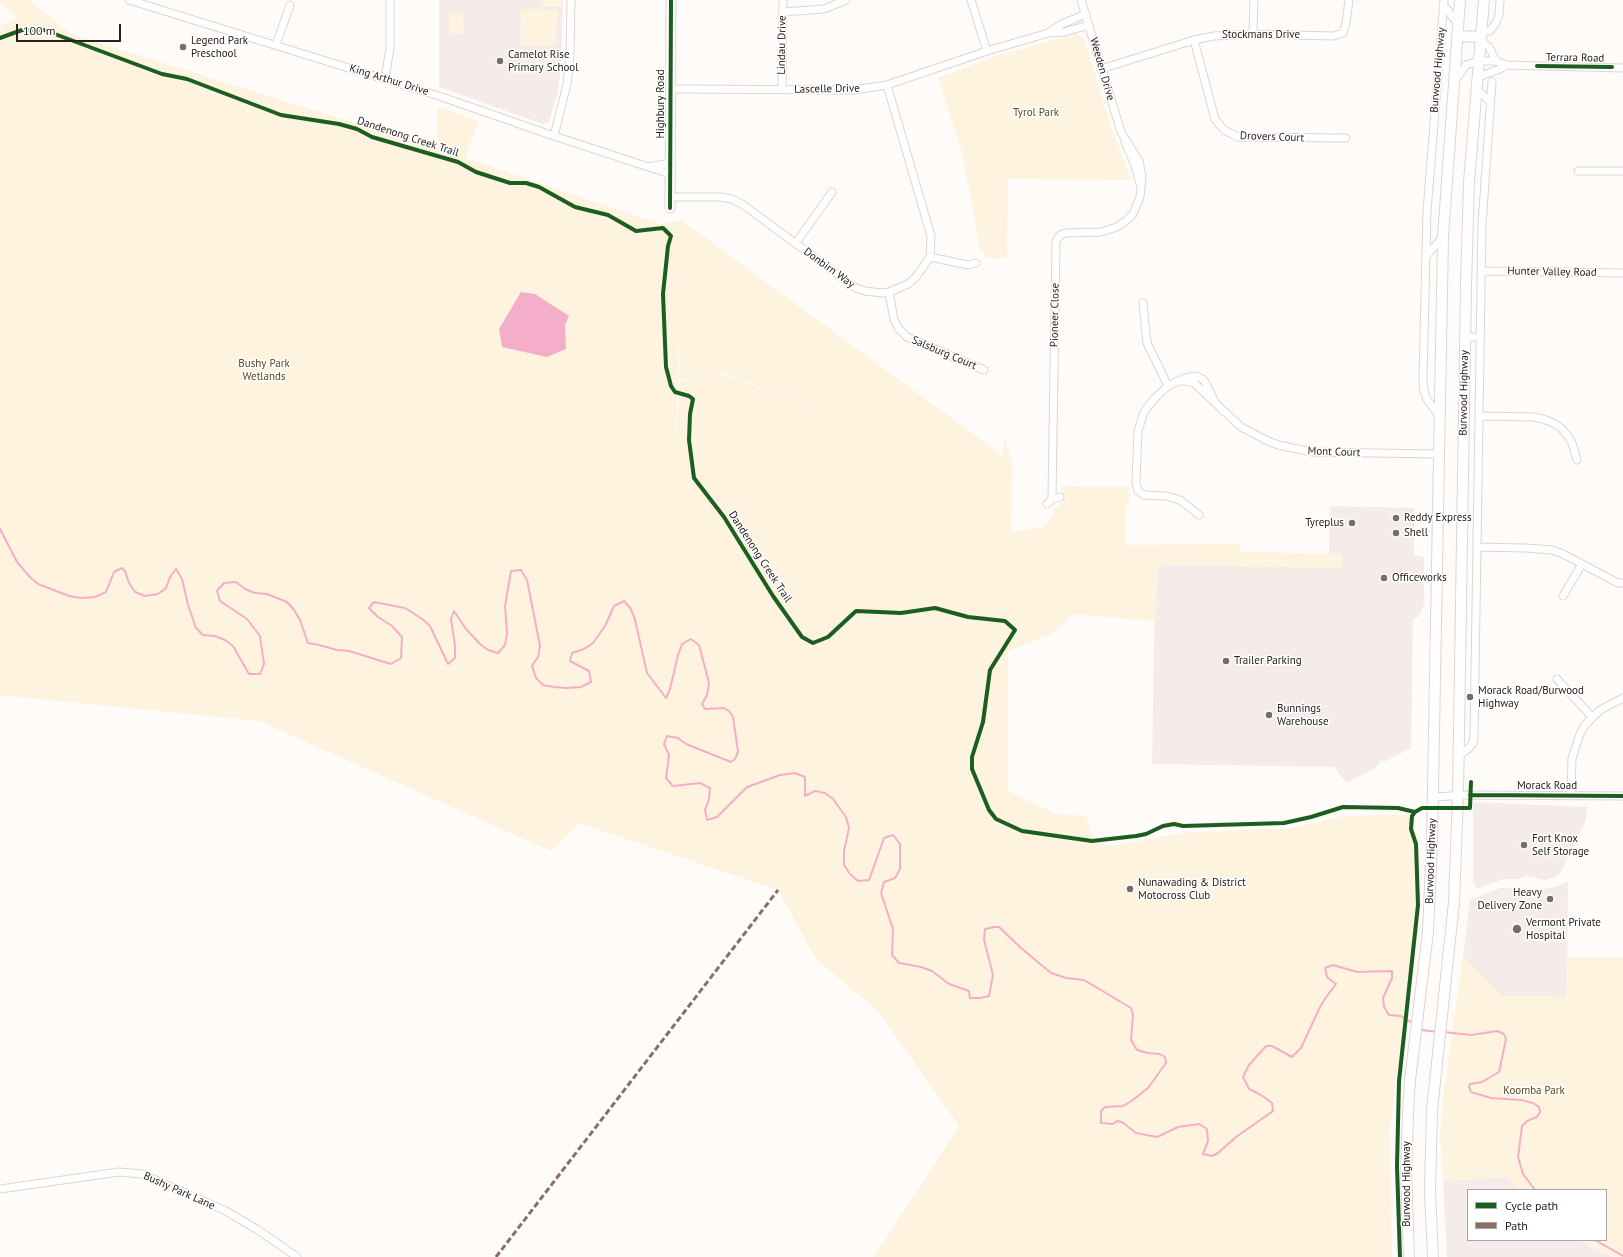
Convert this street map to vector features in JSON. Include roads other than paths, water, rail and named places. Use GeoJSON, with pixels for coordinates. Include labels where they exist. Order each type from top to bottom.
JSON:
{"type":"FeatureCollection","features":[{"type":"Feature","properties":{"kind":"highway","name":"Burwood Highway"},"geometry":{"type":"LineString","coordinates":[[1409,1257],[1406,1148],[1410,1080],[1430,902],[1443,237],[1460,0]]}},
{"type":"Feature","properties":{"kind":"highway","name":"Burwood Highway"},"geometry":{"type":"LineString","coordinates":[[1433,1257],[1430,1167],[1432,1110],[1444,1011],[1454,902],[1458,795],[1465,337],[1469,182],[1484,0]]}},
{"type":"Feature","properties":{"kind":"highway"},"geometry":{"type":"LineString","coordinates":[[1457,36],[1481,36]]}},
{"type":"Feature","properties":{"kind":"main road","name":"Highbury Road"},"geometry":{"type":"LineString","coordinates":[[670,208],[671,0]]}},
{"type":"Feature","properties":{"kind":"street","name":"King Arthur Drive"},"geometry":{"type":"LineString","coordinates":[[129,0],[439,96],[670,174]]}},
{"type":"Feature","properties":{"kind":"street"},"geometry":{"type":"LineString","coordinates":[[385,79],[390,48],[390,0]]}},
{"type":"Feature","properties":{"kind":"street"},"geometry":{"type":"LineString","coordinates":[[554,136],[567,84],[570,55],[571,0]]}},
{"type":"Feature","properties":{"kind":"street","name":"Lindau Drive"},"geometry":{"type":"LineString","coordinates":[[782,0],[782,89]]}},
{"type":"Feature","properties":{"kind":"street"},"geometry":{"type":"LineString","coordinates":[[783,12],[824,9],[846,0]]}},
{"type":"Feature","properties":{"kind":"street"},"geometry":{"type":"LineString","coordinates":[[971,0],[987,51]]}},
{"type":"Feature","properties":{"kind":"street","name":"Weeden Drive"},"geometry":{"type":"LineString","coordinates":[[1082,0],[1101,69],[1124,138],[1136,155],[1141,166],[1141,192]]}},
{"type":"Feature","properties":{"kind":"street"},"geometry":{"type":"LineString","coordinates":[[1253,34],[1254,0]]}},
{"type":"Feature","properties":{"kind":"street","name":"Stockmans Drive"},"geometry":{"type":"LineString","coordinates":[[1101,69],[1194,40],[1230,34],[1333,36],[1342,33],[1346,23],[1350,0]]}},
{"type":"Feature","properties":{"kind":"street"},"geometry":{"type":"LineString","coordinates":[[1496,61],[1489,47],[1481,36],[1490,31],[1496,23],[1499,15],[1500,0]]}},
{"type":"Feature","properties":{"kind":"street","name":"Burwood Highway"},"geometry":{"type":"LineString","coordinates":[[1444,2],[1458,24]]}},
{"type":"Feature","properties":{"kind":"street","name":"Burwood Highway"},"geometry":{"type":"LineString","coordinates":[[1439,416],[1427,399],[1423,386],[1427,211],[1444,2]]}},
{"type":"Feature","properties":{"kind":"street"},"geometry":{"type":"LineString","coordinates":[[276,45],[290,5]]}},
{"type":"Feature","properties":{"kind":"street","name":"Lascelle Drive"},"geometry":{"type":"LineString","coordinates":[[1048,33],[1062,24],[1086,14]]}},
{"type":"Feature","properties":{"kind":"street","name":"Lascelle Drive"},"geometry":{"type":"LineString","coordinates":[[670,89],[853,90],[887,85],[987,51],[1048,33],[1064,32],[1089,25]]}},
{"type":"Feature","properties":{"kind":"street","name":"Drovers Court"},"geometry":{"type":"LineString","coordinates":[[1194,40],[1215,119],[1224,130],[1238,137],[1346,138]]}},
{"type":"Feature","properties":{"kind":"street","name":"Terrara Road"},"geometry":{"type":"LineString","coordinates":[[1454,83],[1466,64],[1479,61],[1496,61],[1506,66],[1623,68]]}},
{"type":"Feature","properties":{"kind":"street","name":"Terrara Road"},"geometry":{"type":"LineString","coordinates":[[1478,76],[1506,66]]}},
{"type":"Feature","properties":{"kind":"street","name":"Burwood Highway"},"geometry":{"type":"LineString","coordinates":[[1459,755],[1468,749],[1473,743],[1474,737],[1481,271],[1483,210],[1492,82]]}},
{"type":"Feature","properties":{"kind":"street"},"geometry":{"type":"LineString","coordinates":[[887,85],[931,236],[930,257],[968,265],[976,263]]}},
{"type":"Feature","properties":{"kind":"street"},"geometry":{"type":"LineString","coordinates":[[1476,88],[1490,102]]}},
{"type":"Feature","properties":{"kind":"street","name":"King Arthur Drive"},"geometry":{"type":"LineString","coordinates":[[647,167],[670,163]]}},
{"type":"Feature","properties":{"kind":"street"},"geometry":{"type":"LineString","coordinates":[[1578,171],[1623,171]]}},
{"type":"Feature","properties":{"kind":"street"},"geometry":{"type":"LineString","coordinates":[[796,243],[832,192]]}},
{"type":"Feature","properties":{"kind":"street","name":"Pioneer Close"},"geometry":{"type":"LineString","coordinates":[[1060,497],[1049,502],[1056,240],[1060,235],[1066,233],[1102,232],[1117,227],[1128,220],[1133,214],[1141,192]]}},
{"type":"Feature","properties":{"kind":"street","name":"Donbirn Way"},"geometry":{"type":"LineString","coordinates":[[670,196],[720,197],[732,199],[742,204],[856,288],[874,292],[889,292],[908,284],[916,277],[930,257]]}},
{"type":"Feature","properties":{"kind":"street"},"geometry":{"type":"LineString","coordinates":[[1426,256],[1443,237]]}},
{"type":"Feature","properties":{"kind":"street","name":"Hunter Valley Road"},"geometry":{"type":"LineString","coordinates":[[1481,271],[1623,273]]}},
{"type":"Feature","properties":{"kind":"street","name":"Salsburg Court"},"geometry":{"type":"LineString","coordinates":[[889,292],[894,320],[899,330],[907,337],[984,370]]}},
{"type":"Feature","properties":{"kind":"street"},"geometry":{"type":"LineString","coordinates":[[1143,303],[1147,343],[1168,386]]}},
{"type":"Feature","properties":{"kind":"street"},"geometry":{"type":"LineString","coordinates":[[1465,337],[1481,337]]}},
{"type":"Feature","properties":{"kind":"street","name":"Mont Court"},"geometry":{"type":"LineString","coordinates":[[1199,515],[1190,509],[1186,504],[1173,497],[1144,495],[1138,491],[1136,486],[1138,441],[1141,420],[1144,412],[1155,398],[1168,386],[1189,377],[1200,377],[1204,380],[1218,407],[1240,427],[1256,436],[1278,445],[1312,452],[1438,454]]}},
{"type":"Feature","properties":{"kind":"street"},"geometry":{"type":"LineString","coordinates":[[1479,416],[1534,417],[1553,423],[1561,428],[1568,436],[1572,443],[1577,460]]}},
{"type":"Feature","properties":{"kind":"street"},"geometry":{"type":"LineString","coordinates":[[1184,514],[1190,509]]}},
{"type":"Feature","properties":{"kind":"street"},"geometry":{"type":"LineString","coordinates":[[1477,547],[1546,549],[1563,554],[1618,583],[1623,583]]}},
{"type":"Feature","properties":{"kind":"street"},"geometry":{"type":"LineString","coordinates":[[1563,596],[1582,564]]}},
{"type":"Feature","properties":{"kind":"street"},"geometry":{"type":"LineString","coordinates":[[1557,679],[1592,717]]}},
{"type":"Feature","properties":{"kind":"street"},"geometry":{"type":"LineString","coordinates":[[1571,795],[1572,763],[1575,747],[1580,734],[1592,717],[1607,706],[1623,698]]}},
{"type":"Feature","properties":{"kind":"street","name":"Morack Road"},"geometry":{"type":"LineString","coordinates":[[1433,797],[1458,795],[1623,796]]}},
{"type":"Feature","properties":{"kind":"street","name":"Bushy Park Lane"},"geometry":{"type":"LineString","coordinates":[[0,1189],[119,1172],[142,1174],[224,1210],[258,1230],[297,1257]]}},
{"type":"Feature","properties":{"kind":"waterway"},"geometry":{"type":"LineString","coordinates":[[0,529],[17,562],[30,577],[38,584],[69,596],[81,598],[95,597],[106,592],[114,572],[122,568],[125,571],[129,583],[135,592],[145,596],[158,594],[166,588],[170,577],[176,569],[182,579],[188,605],[196,628],[203,635],[215,636],[225,640],[233,646],[249,674],[260,674],[264,664],[260,636],[247,619],[220,601],[217,591],[224,583],[236,582],[245,589],[255,593],[267,594],[287,602],[300,620],[308,643],[337,650],[349,651],[391,664],[401,658],[402,637],[392,626],[378,617],[369,608],[374,602],[405,608],[430,626],[448,664],[455,658],[455,646],[451,619],[454,611],[466,629],[488,650],[498,653],[505,645],[507,633],[505,606],[511,571],[521,570],[527,580],[540,646],[538,657],[532,666],[536,678],[543,685],[567,688],[581,687],[591,682],[589,671],[570,661],[572,653],[584,649],[593,643],[605,626],[614,606],[624,601],[631,609],[635,620],[647,673],[666,698],[670,689],[682,644],[691,639],[699,645],[709,683],[707,695],[702,704],[705,709],[724,708],[729,711],[733,717],[738,752],[735,759],[731,762],[686,744],[678,738],[667,736],[664,744],[669,755],[666,778],[673,786],[700,783],[710,788],[709,799],[705,810],[707,820],[717,817],[747,787],[780,775],[795,773],[805,777],[805,796],[815,791],[825,793],[833,799],[846,817],[849,828],[844,851],[844,865],[850,874],[858,881],[869,880],[884,838],[893,835],[900,844],[900,869],[895,878],[884,882],[881,893],[893,929],[892,955],[899,963],[921,967],[932,971],[949,984],[969,991],[970,998],[989,996],[993,975],[984,940],[985,929],[999,927],[1051,973],[1066,978],[1084,980],[1131,1008],[1133,1014],[1131,1040],[1137,1050],[1160,1054],[1165,1057],[1166,1063],[1148,1088],[1133,1100],[1123,1106],[1105,1107],[1101,1111],[1101,1123],[1113,1124],[1117,1121],[1122,1122],[1136,1133],[1157,1137],[1178,1127],[1199,1124],[1207,1129],[1208,1141],[1203,1154],[1212,1156],[1218,1153],[1236,1137],[1273,1111],[1272,1103],[1249,1089],[1243,1077],[1249,1065],[1266,1046],[1272,1046],[1292,1057],[1301,1048],[1319,1009],[1336,984],[1327,977],[1325,968],[1333,965],[1357,972],[1392,971],[1392,978],[1383,998],[1384,1007],[1389,1015],[1401,1016],[1414,1024]]}},
{"type":"Feature","properties":{"kind":"waterway"},"geometry":{"type":"LineString","coordinates":[[1419,1028],[1422,1030],[1438,1032]]}},
{"type":"Feature","properties":{"kind":"waterway"},"geometry":{"type":"LineString","coordinates":[[1444,1032],[1471,1035],[1497,1031],[1504,1034],[1506,1039],[1499,1072],[1482,1082],[1470,1084],[1469,1087],[1471,1092],[1491,1098],[1521,1100],[1533,1103],[1539,1107],[1540,1112],[1537,1117],[1527,1121],[1522,1126],[1518,1157],[1523,1174],[1534,1189]]}},
{"type":"Feature","properties":{"kind":"waterway"},"geometry":{"type":"LineString","coordinates":[[1597,1241],[1623,1256]]}},
{"type":"Feature","properties":{"kind":"place","name":"Legend Park Preschool"},"geometry":{"type":"Point","coordinates":[183,47]}},
{"type":"Feature","properties":{"kind":"place","name":"Camelot Rise Primary School"},"geometry":{"type":"Point","coordinates":[500,61]}},
{"type":"Feature","properties":{"kind":"place","name":"Reddy Express"},"geometry":{"type":"Point","coordinates":[1396,518]}},
{"type":"Feature","properties":{"kind":"place","name":"Tyreplus"},"geometry":{"type":"Point","coordinates":[1352,523]}},
{"type":"Feature","properties":{"kind":"place","name":"Shell"},"geometry":{"type":"Point","coordinates":[1396,533]}},
{"type":"Feature","properties":{"kind":"place","name":"Officeworks"},"geometry":{"type":"Point","coordinates":[1384,578]}},
{"type":"Feature","properties":{"kind":"place","name":"Trailer Parking"},"geometry":{"type":"Point","coordinates":[1226,661]}},
{"type":"Feature","properties":{"kind":"place","name":"Morack Road/Burwood Highway"},"geometry":{"type":"Point","coordinates":[1470,697]}},
{"type":"Feature","properties":{"kind":"place","name":"Bunnings Warehouse"},"geometry":{"type":"Point","coordinates":[1269,715]}},
{"type":"Feature","properties":{"kind":"place","name":"Fort Knox Self Storage"},"geometry":{"type":"Point","coordinates":[1524,845]}},
{"type":"Feature","properties":{"kind":"place","name":"Nunawading & District Motocross Club"},"geometry":{"type":"Point","coordinates":[1130,889]}},
{"type":"Feature","properties":{"kind":"place","name":"Heavy Delivery Zone"},"geometry":{"type":"Point","coordinates":[1550,899]}},
{"type":"Feature","properties":{"kind":"place","name":"Vermont Private Hospital"},"geometry":{"type":"Point","coordinates":[1517,929]}},
{"type":"Feature","properties":{"kind":"park label","name":"Tyrol Park"},"geometry":{"type":"Point","coordinates":[1036,113]}},
{"type":"Feature","properties":{"kind":"park label","name":"Bushy Park Wetlands"},"geometry":{"type":"Point","coordinates":[264,370]}},
{"type":"Feature","properties":{"kind":"park label","name":"Koomba Park"},"geometry":{"type":"Point","coordinates":[1534,1091]}}]}
